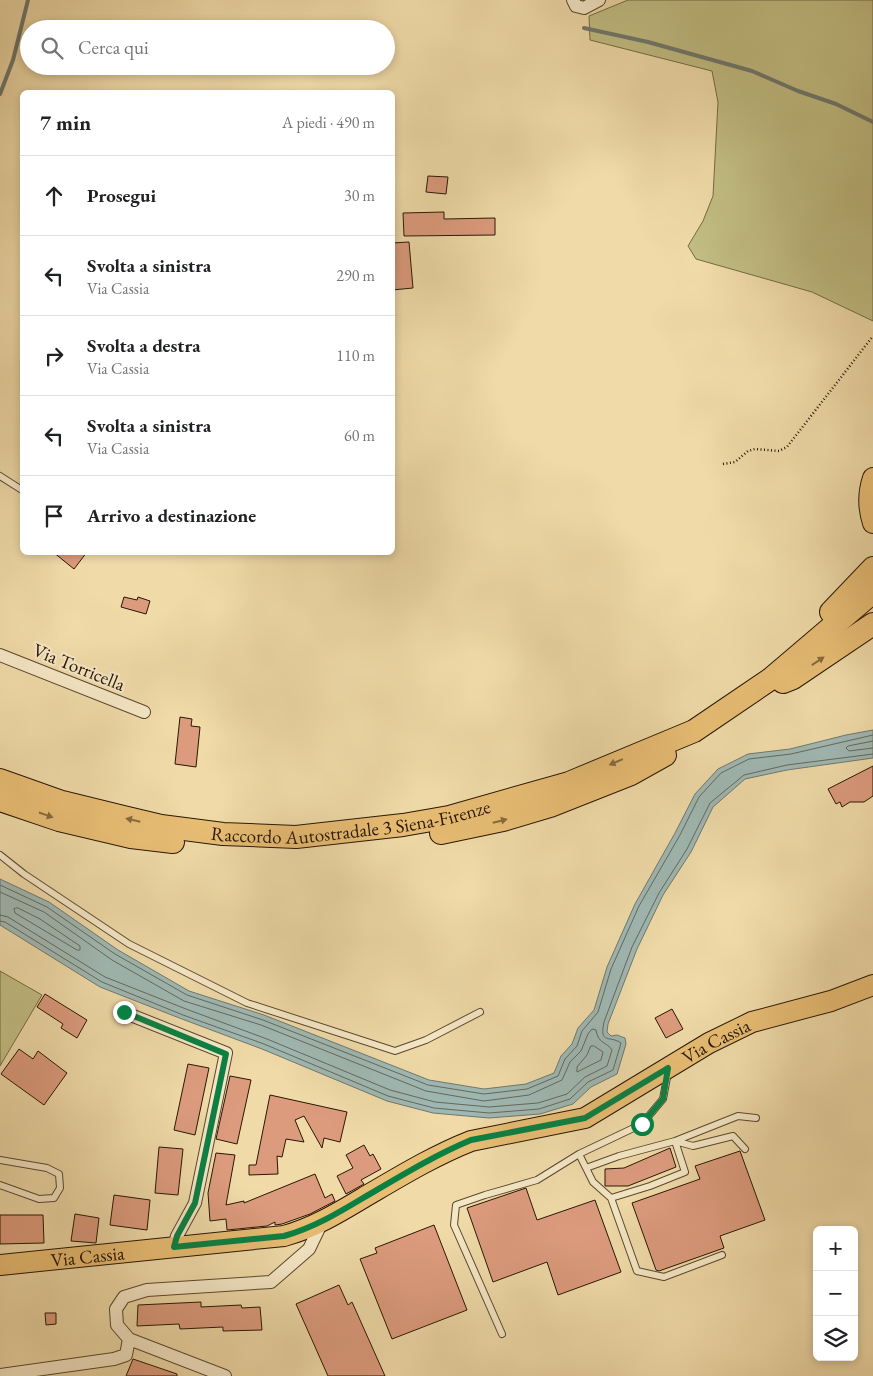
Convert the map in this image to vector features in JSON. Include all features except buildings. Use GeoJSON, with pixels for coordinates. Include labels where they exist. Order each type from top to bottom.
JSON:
{"type":"FeatureCollection","features":[{"type":"Feature","properties":{"kind":"highway"},"geometry":{"type":"LineString","coordinates":[[728,708],[807,637],[873,568]]}},
{"type":"Feature","properties":{"kind":"highway","name":"Raccordo Autostradale 3 Siena-Firenze"},"geometry":{"type":"LineString","coordinates":[[0,780],[62,802],[161,826],[223,834],[296,837],[403,825],[449,817],[569,783],[694,730],[772,678],[873,592]]}},
{"type":"Feature","properties":{"kind":"highway"},"geometry":{"type":"LineString","coordinates":[[728,708],[793,678],[873,624]]}},
{"type":"Feature","properties":{"kind":"highway","name":"Raccordo Autostradale 3 Siena-Firenze"},"geometry":{"type":"LineString","coordinates":[[0,800],[59,820],[131,837],[210,846],[273,849],[330,848],[428,836],[503,820],[550,806],[631,774],[660,758],[684,741],[694,730]]}},
{"type":"Feature","properties":{"kind":"main road"},"geometry":{"type":"LineString","coordinates":[[873,478],[869,489],[869,512],[873,523]]}},
{"type":"Feature","properties":{"kind":"main road","name":"Via Cassia"},"geometry":{"type":"LineString","coordinates":[[0,1265],[284,1236],[322,1222],[456,1146],[471,1140],[585,1118],[710,1043],[752,1022],[831,1002],[873,985]]}},
{"type":"Feature","properties":{"kind":"street"},"geometry":{"type":"LineString","coordinates":[[573,0],[576,6],[584,8],[599,0]]}},
{"type":"Feature","properties":{"kind":"street","name":"Via Torricella"},"geometry":{"type":"LineString","coordinates":[[0,655],[144,712]]}},
{"type":"Feature","properties":{"kind":"street"},"geometry":{"type":"LineString","coordinates":[[124,1012],[226,1054],[195,1203],[177,1236],[174,1247]]}},
{"type":"Feature","properties":{"kind":"street"},"geometry":{"type":"LineString","coordinates":[[225,1376],[129,1339],[117,1325],[116,1309],[124,1297],[147,1290],[271,1282],[309,1249],[322,1222]]}},
{"type":"Feature","properties":{"kind":"street"},"geometry":{"type":"LineString","coordinates":[[0,1375],[114,1359],[126,1355],[129,1339]]}},
{"type":"Feature","properties":{"kind":"lane"},"geometry":{"type":"LineString","coordinates":[[0,476],[20,489]]}},
{"type":"Feature","properties":{"kind":"lane"},"geometry":{"type":"LineString","coordinates":[[0,855],[24,874],[130,944],[247,1003],[396,1051],[426,1040],[480,1012]]}},
{"type":"Feature","properties":{"kind":"lane"},"geometry":{"type":"LineString","coordinates":[[502,1334],[454,1225],[456,1205],[537,1180],[580,1154],[642,1124],[663,1099],[668,1068]]}},
{"type":"Feature","properties":{"kind":"lane"},"geometry":{"type":"LineString","coordinates":[[586,1168],[619,1156],[675,1141],[738,1116],[756,1118]]}},
{"type":"Feature","properties":{"kind":"lane"},"geometry":{"type":"LineString","coordinates":[[675,1141],[692,1146],[733,1136],[746,1149]]}},
{"type":"Feature","properties":{"kind":"lane"},"geometry":{"type":"LineString","coordinates":[[611,1198],[650,1186],[685,1172],[675,1141]]}},
{"type":"Feature","properties":{"kind":"lane"},"geometry":{"type":"LineString","coordinates":[[580,1154],[593,1182],[611,1198],[637,1271],[664,1277],[722,1255]]}},
{"type":"Feature","properties":{"kind":"lane"},"geometry":{"type":"LineString","coordinates":[[0,1160],[47,1168],[59,1174],[60,1188],[54,1198],[39,1199],[0,1185]]}},
{"type":"Feature","properties":{"kind":"path"},"geometry":{"type":"LineString","coordinates":[[723,464],[735,462],[755,449],[779,451],[787,447],[873,336]]}},
{"type":"Feature","properties":{"kind":"shaded area"},"geometry":{"type":"Polygon","coordinates":[[[628,0],[873,0],[873,321],[812,292],[696,259],[688,246],[703,221],[713,196],[718,102],[712,71],[590,40],[589,16],[628,0]]]}},
{"type":"Feature","properties":{"kind":"shaded area"},"geometry":{"type":"Polygon","coordinates":[[[0,971],[42,995],[0,1066],[0,971]]]}},
{"type":"Feature","properties":{"kind":"water"},"geometry":{"type":"Polygon","coordinates":[[[873,730],[873,758],[787,770],[745,779],[713,807],[691,852],[663,895],[637,949],[608,1024],[607,1032],[611,1036],[617,1035],[625,1038],[626,1044],[617,1074],[591,1087],[573,1104],[540,1114],[489,1118],[433,1113],[387,1101],[262,1049],[100,987],[0,925],[0,879],[49,902],[118,950],[189,991],[264,1015],[429,1080],[484,1089],[526,1084],[554,1073],[561,1056],[572,1044],[578,1028],[594,1010],[607,967],[635,904],[695,794],[718,769],[748,754],[790,749],[873,730]]]}},
{"type":"Feature","properties":{"kind":"waterway"},"geometry":{"type":"LineString","coordinates":[[23,20],[28,0]]}},
{"type":"Feature","properties":{"kind":"waterway"},"geometry":{"type":"LineString","coordinates":[[584,28],[648,42],[752,71],[798,91],[836,104],[873,122]]}},
{"type":"Feature","properties":{"kind":"waterway"},"geometry":{"type":"LineString","coordinates":[[0,94],[13,60],[20,32]]}},
{"type":"Feature","properties":{"kind":"route"},"geometry":{"type":"LineString","coordinates":[[124,1012],[226,1054],[195,1203],[182,1225],[174,1247],[284,1236],[295,1233],[322,1222],[456,1146],[471,1140],[585,1118],[668,1068],[663,1099],[642,1124]]}}]}
